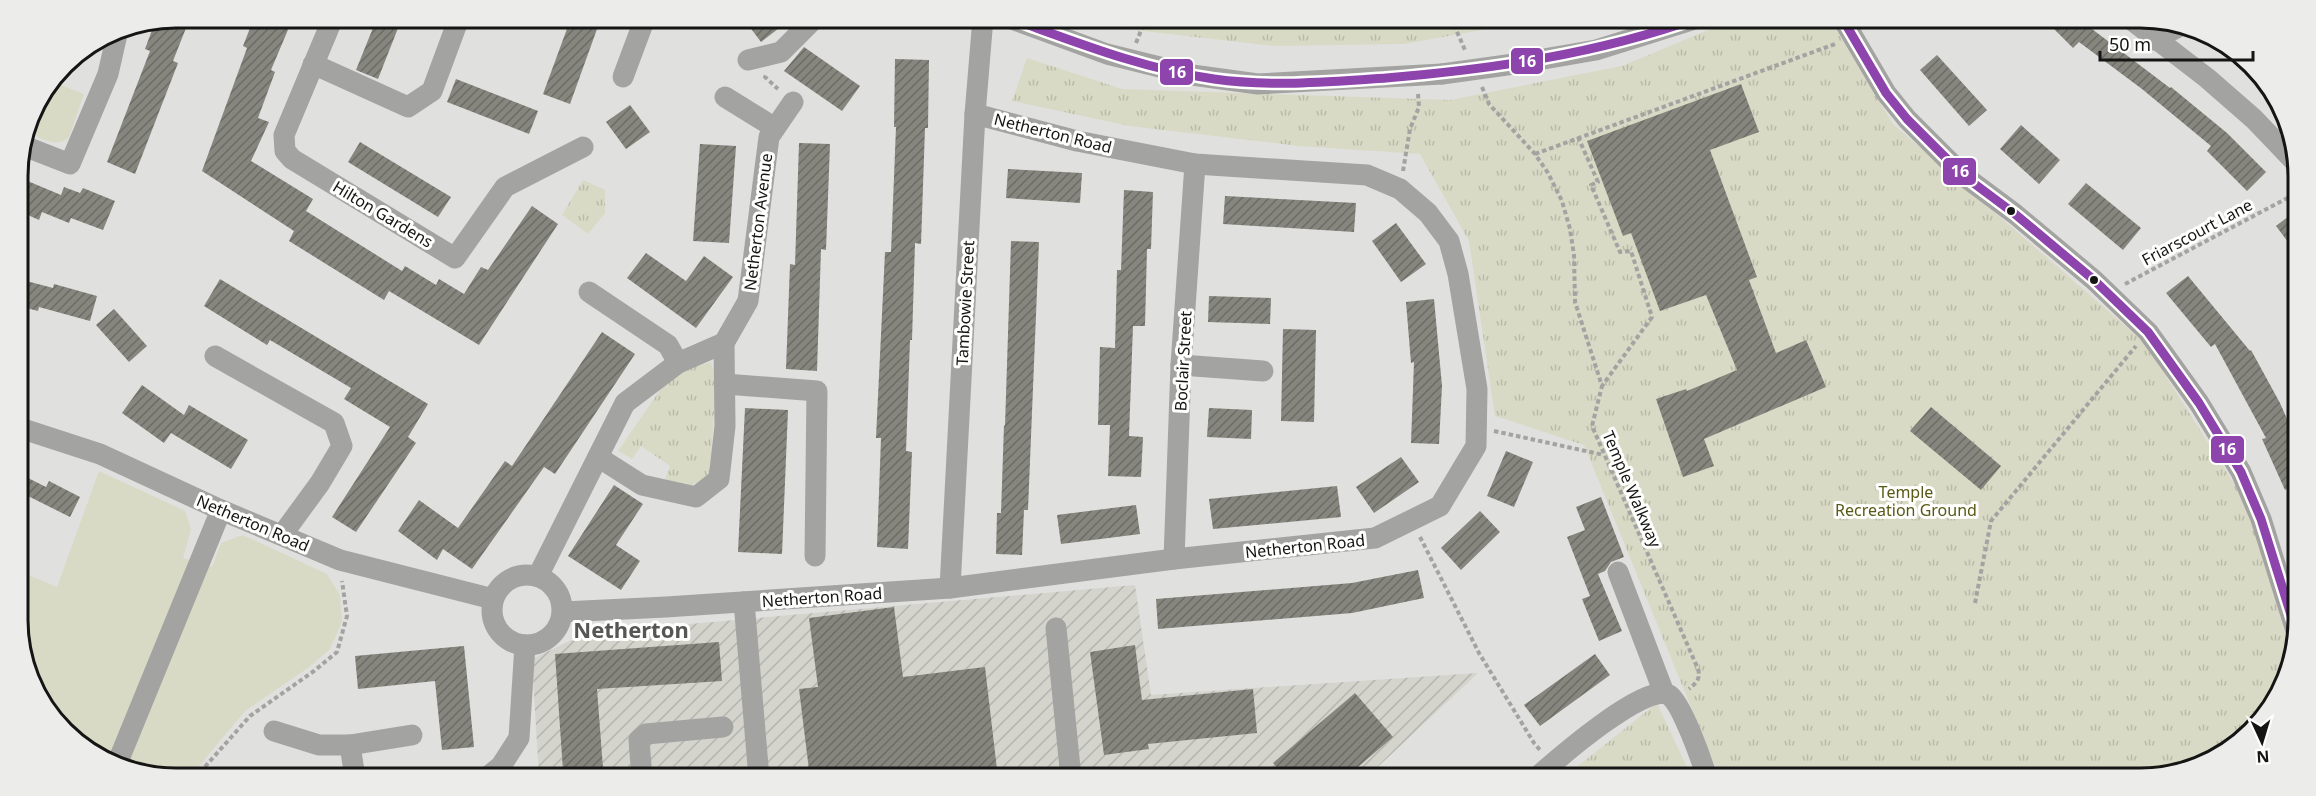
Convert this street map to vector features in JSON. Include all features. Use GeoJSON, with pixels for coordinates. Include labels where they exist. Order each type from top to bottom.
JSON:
{"type":"FeatureCollection","features":[{"type":"Feature","properties":{"kind":"street","name":"Hilton Gardens"},"geometry":{"type":"LineString","coordinates":[[329,28],[284,135],[285,151],[292,159],[455,258],[505,187],[583,147]]}},
{"type":"Feature","properties":{"kind":"street"},"geometry":{"type":"LineString","coordinates":[[313,64],[408,107],[432,91],[455,28]]}},
{"type":"Feature","properties":{"kind":"street"},"geometry":{"type":"LineString","coordinates":[[623,77],[641,28]]}},
{"type":"Feature","properties":{"kind":"street"},"geometry":{"type":"LineString","coordinates":[[748,60],[781,52],[805,28]]}},
{"type":"Feature","properties":{"kind":"street","name":"Tambowie Street"},"geometry":{"type":"LineString","coordinates":[[950,588],[975,114],[982,28]]}},
{"type":"Feature","properties":{"kind":"street"},"geometry":{"type":"LineString","coordinates":[[1040,28],[1107,54],[1192,75],[1258,84],[1442,74],[1596,51],[1667,28]]}},
{"type":"Feature","properties":{"kind":"street"},"geometry":{"type":"LineString","coordinates":[[1848,28],[1886,93],[1907,119],[1964,176],[2015,214],[2108,293],[2148,332],[2199,404],[2241,472],[2261,519],[2288,605]]}},
{"type":"Feature","properties":{"kind":"street"},"geometry":{"type":"LineString","coordinates":[[2140,28],[2206,78],[2254,119],[2285,152]]}},
{"type":"Feature","properties":{"kind":"street"},"geometry":{"type":"LineString","coordinates":[[2154,40],[2169,32]]}},
{"type":"Feature","properties":{"kind":"street"},"geometry":{"type":"LineString","coordinates":[[32,149],[70,164],[108,74],[115,42]]}},
{"type":"Feature","properties":{"kind":"street"},"geometry":{"type":"LineString","coordinates":[[725,97],[775,128]]}},
{"type":"Feature","properties":{"kind":"street","name":"Netherton Avenue"},"geometry":{"type":"LineString","coordinates":[[598,457],[642,485],[696,497],[719,479],[724,426],[724,343],[748,301],[769,137],[794,102]]}},
{"type":"Feature","properties":{"kind":"street","name":"Netherton Road"},"geometry":{"type":"LineString","coordinates":[[563,612],[950,588],[1174,559],[1375,538],[1440,506],[1476,446],[1478,388],[1458,274],[1449,241],[1428,213],[1400,189],[1366,175],[1195,164],[1077,141],[975,114]]}},
{"type":"Feature","properties":{"kind":"street","name":"Boclair Street"},"geometry":{"type":"LineString","coordinates":[[1174,559],[1182,365],[1195,164]]}},
{"type":"Feature","properties":{"kind":"street"},"geometry":{"type":"LineString","coordinates":[[589,292],[668,345],[678,363]]}},
{"type":"Feature","properties":{"kind":"street"},"geometry":{"type":"LineString","coordinates":[[538,576],[625,403],[678,363],[724,343]]}},
{"type":"Feature","properties":{"kind":"street"},"geometry":{"type":"LineString","coordinates":[[215,356],[334,423],[342,446],[320,483],[282,535]]}},
{"type":"Feature","properties":{"kind":"street"},"geometry":{"type":"LineString","coordinates":[[1182,365],[1263,371]]}},
{"type":"Feature","properties":{"kind":"street"},"geometry":{"type":"LineString","coordinates":[[724,384],[817,391],[815,556]]}},
{"type":"Feature","properties":{"kind":"street","name":"Netherton Road"},"geometry":{"type":"LineString","coordinates":[[28,431],[100,454],[221,510],[340,560],[493,599]]}},
{"type":"Feature","properties":{"kind":"street"},"geometry":{"type":"LineString","coordinates":[[120,756],[221,510]]}},
{"type":"Feature","properties":{"kind":"street"},"geometry":{"type":"LineString","coordinates":[[1618,572],[1669,697],[1687,726],[1703,767]]}},
{"type":"Feature","properties":{"kind":"street"},"geometry":{"type":"LineString","coordinates":[[523,574],[538,576],[553,585],[561,598],[563,612],[561,621],[549,638],[539,643],[525,645],[514,643],[503,636],[496,626],[491,612],[493,599],[505,582],[515,576],[523,574]]}},
{"type":"Feature","properties":{"kind":"street"},"geometry":{"type":"LineString","coordinates":[[744,602],[758,768]]}},
{"type":"Feature","properties":{"kind":"street"},"geometry":{"type":"LineString","coordinates":[[1056,628],[1070,768]]}},
{"type":"Feature","properties":{"kind":"street"},"geometry":{"type":"LineString","coordinates":[[503,768],[519,738],[525,645]]}},
{"type":"Feature","properties":{"kind":"street"},"geometry":{"type":"LineString","coordinates":[[1547,767],[1608,720],[1642,699],[1658,693],[1669,697]]}},
{"type":"Feature","properties":{"kind":"street"},"geometry":{"type":"LineString","coordinates":[[641,768],[639,740],[646,734],[723,727]]}},
{"type":"Feature","properties":{"kind":"street"},"geometry":{"type":"LineString","coordinates":[[274,731],[319,745],[350,746],[412,735]]}},
{"type":"Feature","properties":{"kind":"street"},"geometry":{"type":"LineString","coordinates":[[350,746],[353,768]]}},
{"type":"Feature","properties":{"kind":"path"},"geometry":{"type":"LineString","coordinates":[[1455,28],[1465,50]]}},
{"type":"Feature","properties":{"kind":"path"},"geometry":{"type":"LineString","coordinates":[[1535,154],[1853,38]]}},
{"type":"Feature","properties":{"kind":"path"},"geometry":{"type":"LineString","coordinates":[[1479,82],[1489,104],[1535,154],[1548,173],[1562,201],[1574,255],[1575,302],[1602,386]]}},
{"type":"Feature","properties":{"kind":"path"},"geometry":{"type":"LineString","coordinates":[[1400,189],[1410,129],[1419,107]]}},
{"type":"Feature","properties":{"kind":"path"},"geometry":{"type":"LineString","coordinates":[[1578,137],[1598,182],[1591,185],[1620,252],[1631,251],[1652,317],[1602,386]]}},
{"type":"Feature","properties":{"kind":"path","name":"Friarscourt Lane"},"geometry":{"type":"LineString","coordinates":[[2108,293],[2288,198]]}},
{"type":"Feature","properties":{"kind":"path"},"geometry":{"type":"LineString","coordinates":[[1975,603],[1991,521],[2148,332]]}},
{"type":"Feature","properties":{"kind":"path","name":"Temple Walkway"},"geometry":{"type":"LineString","coordinates":[[1602,386],[1592,426],[1699,674],[1697,682],[1669,697]]}},
{"type":"Feature","properties":{"kind":"path"},"geometry":{"type":"LineString","coordinates":[[1476,427],[1605,455]]}},
{"type":"Feature","properties":{"kind":"path"},"geometry":{"type":"LineString","coordinates":[[1412,520],[1479,653],[1534,744],[1552,763]]}},
{"type":"Feature","properties":{"kind":"path"},"geometry":{"type":"LineString","coordinates":[[204,768],[250,716],[314,671],[337,651],[347,616],[340,560]]}},
{"type":"Feature","properties":{"kind":"shaded area"},"geometry":{"type":"Polygon","coordinates":[[[1135,585],[1151,695],[1478,673],[1377,767],[538,768],[532,659],[586,633],[1135,585]]]}},
{"type":"Feature","properties":{"kind":"green space"},"geometry":{"type":"Polygon","coordinates":[[[1481,28],[1482,30],[1404,44],[1275,46],[1126,29],[1481,28]]]}},
{"type":"Feature","properties":{"kind":"green space","name":"Temple Recreation Ground"},"geometry":{"type":"Polygon","coordinates":[[[1713,28],[1835,28],[1893,124],[2144,342],[2249,507],[2286,637],[2276,676],[2257,710],[2255,712],[2232,712],[2232,735],[2214,748],[2178,762],[2159,766],[1716,767],[1584,445],[1495,416],[1469,241],[1420,154],[1299,146],[1129,126],[1012,101],[1027,58],[1122,89],[1450,100],[1622,66],[1713,28]]]}},
{"type":"Feature","properties":{"kind":"green space"},"geometry":{"type":"Polygon","coordinates":[[[60,85],[84,94],[69,137],[59,142],[48,141],[35,135],[53,94],[60,85]]]}},
{"type":"Feature","properties":{"kind":"green space"},"geometry":{"type":"Polygon","coordinates":[[[583,180],[605,190],[605,213],[588,234],[562,215],[583,180]]]}},
{"type":"Feature","properties":{"kind":"green space"},"geometry":{"type":"Polygon","coordinates":[[[711,362],[716,382],[710,475],[688,487],[665,479],[670,466],[641,446],[632,459],[618,451],[671,374],[711,362]]]}},
{"type":"Feature","properties":{"kind":"green space"},"geometry":{"type":"Polygon","coordinates":[[[99,471],[185,511],[191,530],[183,558],[212,567],[221,543],[243,535],[327,574],[340,595],[342,622],[330,649],[308,668],[245,711],[197,768],[157,766],[138,762],[102,748],[72,724],[48,694],[31,649],[28,620],[28,575],[57,587],[99,471]]]}},
{"type":"Feature","properties":{"kind":"green space"},"geometry":{"type":"Polygon","coordinates":[[[1657,703],[1687,767],[1576,767],[1657,703]]]}},
{"type":"Feature","properties":{"kind":"building"},"geometry":{"type":"Polygon","coordinates":[[[186,28],[173,61],[178,63],[135,174],[107,162],[150,51],[145,49],[152,31],[186,28]]]}},
{"type":"Feature","properties":{"kind":"building"},"geometry":{"type":"Polygon","coordinates":[[[250,28],[289,28],[271,70],[275,72],[258,118],[269,122],[251,161],[313,199],[306,211],[402,271],[405,266],[436,285],[439,279],[464,294],[481,267],[488,270],[532,206],[558,224],[479,345],[389,291],[384,300],[289,241],[294,231],[202,171],[247,48],[243,46],[250,28]]]}},
{"type":"Feature","properties":{"kind":"building"},"geometry":{"type":"Polygon","coordinates":[[[373,28],[398,28],[378,79],[356,70],[373,28]]]}},
{"type":"Feature","properties":{"kind":"building"},"geometry":{"type":"Polygon","coordinates":[[[567,28],[597,28],[570,104],[543,94],[567,28]]]}},
{"type":"Feature","properties":{"kind":"building"},"geometry":{"type":"Polygon","coordinates":[[[750,28],[779,28],[761,42],[750,28]]]}},
{"type":"Feature","properties":{"kind":"building"},"geometry":{"type":"Polygon","coordinates":[[[2053,28],[2093,28],[2227,133],[2266,172],[2247,191],[2207,151],[2211,146],[2142,89],[2079,42],[2073,48],[2053,28]]]}},
{"type":"Feature","properties":{"kind":"building"},"geometry":{"type":"Polygon","coordinates":[[[804,47],[860,86],[842,111],[784,71],[804,47]]]}},
{"type":"Feature","properties":{"kind":"building"},"geometry":{"type":"Polygon","coordinates":[[[1937,55],[1987,110],[1969,126],[1920,70],[1937,55]]]}},
{"type":"Feature","properties":{"kind":"building"},"geometry":{"type":"Polygon","coordinates":[[[895,59],[929,60],[928,128],[925,128],[921,244],[915,243],[912,340],[910,340],[906,451],[912,452],[908,549],[877,547],[881,438],[876,438],[885,252],[891,252],[896,127],[894,127],[895,59]]]}},
{"type":"Feature","properties":{"kind":"building"},"geometry":{"type":"Polygon","coordinates":[[[456,79],[538,111],[529,134],[447,102],[456,79]]]}},
{"type":"Feature","properties":{"kind":"building"},"geometry":{"type":"Polygon","coordinates":[[[1741,84],[1759,132],[1710,150],[1757,277],[1749,280],[1776,353],[1806,340],[1826,387],[1704,439],[1714,466],[1683,477],[1656,399],[1686,389],[1687,391],[1737,370],[1706,295],[1660,311],[1631,233],[1623,236],[1587,141],[1741,84]]]}},
{"type":"Feature","properties":{"kind":"building"},"geometry":{"type":"Polygon","coordinates":[[[630,105],[650,132],[626,149],[606,122],[630,105]]]}},
{"type":"Feature","properties":{"kind":"building"},"geometry":{"type":"Polygon","coordinates":[[[2021,125],[2060,160],[2039,184],[2000,149],[2021,125]]]}},
{"type":"Feature","properties":{"kind":"building"},"geometry":{"type":"Polygon","coordinates":[[[360,142],[451,197],[438,217],[348,162],[360,142]]]}},
{"type":"Feature","properties":{"kind":"building"},"geometry":{"type":"Polygon","coordinates":[[[799,143],[830,144],[826,250],[821,249],[817,371],[786,369],[790,264],[795,265],[799,143]]]}},
{"type":"Feature","properties":{"kind":"building"},"geometry":{"type":"Polygon","coordinates":[[[700,144],[736,146],[729,243],[693,241],[700,144]]]}},
{"type":"Feature","properties":{"kind":"building"},"geometry":{"type":"Polygon","coordinates":[[[1008,169],[1082,173],[1080,203],[1006,198],[1008,169]]]}},
{"type":"Feature","properties":{"kind":"building"},"geometry":{"type":"Polygon","coordinates":[[[29,182],[61,195],[64,187],[80,193],[83,188],[115,201],[103,230],[71,218],[69,223],[42,212],[39,220],[29,215],[29,182]]]}},
{"type":"Feature","properties":{"kind":"building"},"geometry":{"type":"Polygon","coordinates":[[[2086,183],[2141,228],[2123,250],[2068,204],[2086,183]]]}},
{"type":"Feature","properties":{"kind":"building"},"geometry":{"type":"Polygon","coordinates":[[[1124,190],[1153,192],[1151,249],[1147,249],[1145,326],[1133,326],[1129,436],[1143,437],[1141,477],[1108,476],[1110,425],[1098,425],[1100,347],[1115,348],[1117,270],[1121,270],[1124,190]]]}},
{"type":"Feature","properties":{"kind":"building"},"geometry":{"type":"Polygon","coordinates":[[[1225,196],[1356,203],[1354,232],[1223,224],[1225,196]]]}},
{"type":"Feature","properties":{"kind":"building"},"geometry":{"type":"Polygon","coordinates":[[[2288,217],[2288,242],[2276,226],[2288,217]]]}},
{"type":"Feature","properties":{"kind":"building"},"geometry":{"type":"Polygon","coordinates":[[[1396,223],[1426,264],[1401,282],[1372,241],[1396,223]]]}},
{"type":"Feature","properties":{"kind":"building"},"geometry":{"type":"Polygon","coordinates":[[[1011,241],[1039,242],[1028,510],[1024,510],[1022,555],[996,554],[997,513],[1001,513],[1011,241]]]}},
{"type":"Feature","properties":{"kind":"building"},"geometry":{"type":"Polygon","coordinates":[[[646,253],[686,281],[704,256],[733,277],[696,328],[627,278],[646,253]]]}},
{"type":"Feature","properties":{"kind":"building"},"geometry":{"type":"Polygon","coordinates":[[[2188,276],[2251,350],[2288,421],[2288,489],[2285,490],[2262,439],[2266,438],[2215,344],[2211,347],[2166,293],[2188,276]]]}},
{"type":"Feature","properties":{"kind":"building"},"geometry":{"type":"Polygon","coordinates":[[[220,279],[428,404],[408,437],[416,443],[356,532],[332,517],[390,427],[344,399],[351,388],[270,340],[267,345],[204,306],[220,279]]]}},
{"type":"Feature","properties":{"kind":"building"},"geometry":{"type":"Polygon","coordinates":[[[29,282],[53,288],[54,284],[97,296],[90,321],[39,307],[38,311],[29,309],[29,282]]]}},
{"type":"Feature","properties":{"kind":"building"},"geometry":{"type":"Polygon","coordinates":[[[1209,296],[1271,298],[1270,324],[1208,322],[1209,296]]]}},
{"type":"Feature","properties":{"kind":"building"},"geometry":{"type":"Polygon","coordinates":[[[1434,299],[1442,386],[1439,444],[1411,443],[1414,362],[1411,363],[1406,302],[1434,299]]]}},
{"type":"Feature","properties":{"kind":"building"},"geometry":{"type":"Polygon","coordinates":[[[114,309],[147,346],[129,362],[96,325],[114,309]]]}},
{"type":"Feature","properties":{"kind":"building"},"geometry":{"type":"Polygon","coordinates":[[[1283,329],[1316,330],[1314,422],[1281,421],[1283,329]]]}},
{"type":"Feature","properties":{"kind":"building"},"geometry":{"type":"Polygon","coordinates":[[[602,332],[635,354],[555,474],[544,467],[472,569],[443,549],[437,560],[398,531],[419,500],[458,528],[505,461],[512,466],[602,332]]]}},
{"type":"Feature","properties":{"kind":"building"},"geometry":{"type":"Polygon","coordinates":[[[142,385],[184,415],[189,405],[248,440],[231,469],[171,433],[164,443],[122,413],[142,385]]]}},
{"type":"Feature","properties":{"kind":"building"},"geometry":{"type":"Polygon","coordinates":[[[1931,407],[2001,466],[1981,490],[1910,431],[1931,407]]]}},
{"type":"Feature","properties":{"kind":"building"},"geometry":{"type":"Polygon","coordinates":[[[745,408],[788,410],[782,554],[738,552],[745,408]]]}},
{"type":"Feature","properties":{"kind":"building"},"geometry":{"type":"Polygon","coordinates":[[[1209,408],[1252,410],[1251,439],[1207,437],[1209,408]]]}},
{"type":"Feature","properties":{"kind":"building"},"geometry":{"type":"Polygon","coordinates":[[[1506,451],[1533,462],[1514,507],[1487,496],[1506,451]]]}},
{"type":"Feature","properties":{"kind":"building"},"geometry":{"type":"Polygon","coordinates":[[[1401,457],[1419,482],[1374,513],[1356,487],[1401,457]]]}},
{"type":"Feature","properties":{"kind":"building"},"geometry":{"type":"Polygon","coordinates":[[[28,478],[46,487],[49,481],[80,497],[70,517],[28,496],[28,478]]]}},
{"type":"Feature","properties":{"kind":"building"},"geometry":{"type":"Polygon","coordinates":[[[614,485],[643,504],[616,545],[640,561],[621,590],[568,556],[614,485]]]}},
{"type":"Feature","properties":{"kind":"building"},"geometry":{"type":"Polygon","coordinates":[[[1337,486],[1341,517],[1213,529],[1209,499],[1337,486]]]}},
{"type":"Feature","properties":{"kind":"building"},"geometry":{"type":"Polygon","coordinates":[[[1601,497],[1624,557],[1611,562],[1605,571],[1598,574],[1622,631],[1599,641],[1582,599],[1590,596],[1567,537],[1585,530],[1576,507],[1601,497]]]}},
{"type":"Feature","properties":{"kind":"building"},"geometry":{"type":"Polygon","coordinates":[[[1136,505],[1140,534],[1061,544],[1057,515],[1136,505]]]}},
{"type":"Feature","properties":{"kind":"building"},"geometry":{"type":"Polygon","coordinates":[[[1480,511],[1500,532],[1461,570],[1441,548],[1480,511]]]}},
{"type":"Feature","properties":{"kind":"building"},"geometry":{"type":"Polygon","coordinates":[[[1418,570],[1424,598],[1352,613],[1158,629],[1156,599],[1352,583],[1418,570]]]}},
{"type":"Feature","properties":{"kind":"building"},"geometry":{"type":"Polygon","coordinates":[[[894,607],[903,677],[985,667],[997,768],[809,768],[799,689],[818,687],[809,618],[894,607]]]}},
{"type":"Feature","properties":{"kind":"building"},"geometry":{"type":"Polygon","coordinates":[[[719,642],[722,681],[597,689],[603,768],[563,768],[555,654],[719,642]]]}},
{"type":"Feature","properties":{"kind":"building"},"geometry":{"type":"Polygon","coordinates":[[[1135,645],[1142,700],[1253,689],[1257,733],[1148,744],[1149,749],[1104,755],[1090,652],[1135,645]]]}},
{"type":"Feature","properties":{"kind":"building"},"geometry":{"type":"Polygon","coordinates":[[[464,646],[474,747],[442,750],[435,681],[358,689],[355,656],[464,646]]]}},
{"type":"Feature","properties":{"kind":"building"},"geometry":{"type":"Polygon","coordinates":[[[1595,654],[1610,675],[1540,726],[1524,705],[1595,654]]]}},
{"type":"Feature","properties":{"kind":"building"},"geometry":{"type":"Polygon","coordinates":[[[1355,693],[1393,737],[1357,767],[1277,767],[1273,763],[1355,693]]]}},
{"type":"Feature","properties":{"kind":"transit line","name":"16"},"geometry":{"type":"LineString","coordinates":[[1037,28],[1161,69],[1214,79],[1278,83],[1386,78],[1505,65],[1583,50],[1669,28]]}},
{"type":"Feature","properties":{"kind":"transit line","name":"16"},"geometry":{"type":"LineString","coordinates":[[1848,28],[1886,93],[1907,119],[1964,176],[2015,214],[2094,280],[2148,332],[2199,403],[2241,472],[2261,519],[2288,605]]}},
{"type":"Feature","properties":{"kind":"district","name":"Netherton"},"geometry":{"type":"Point","coordinates":[631,629]}}]}
